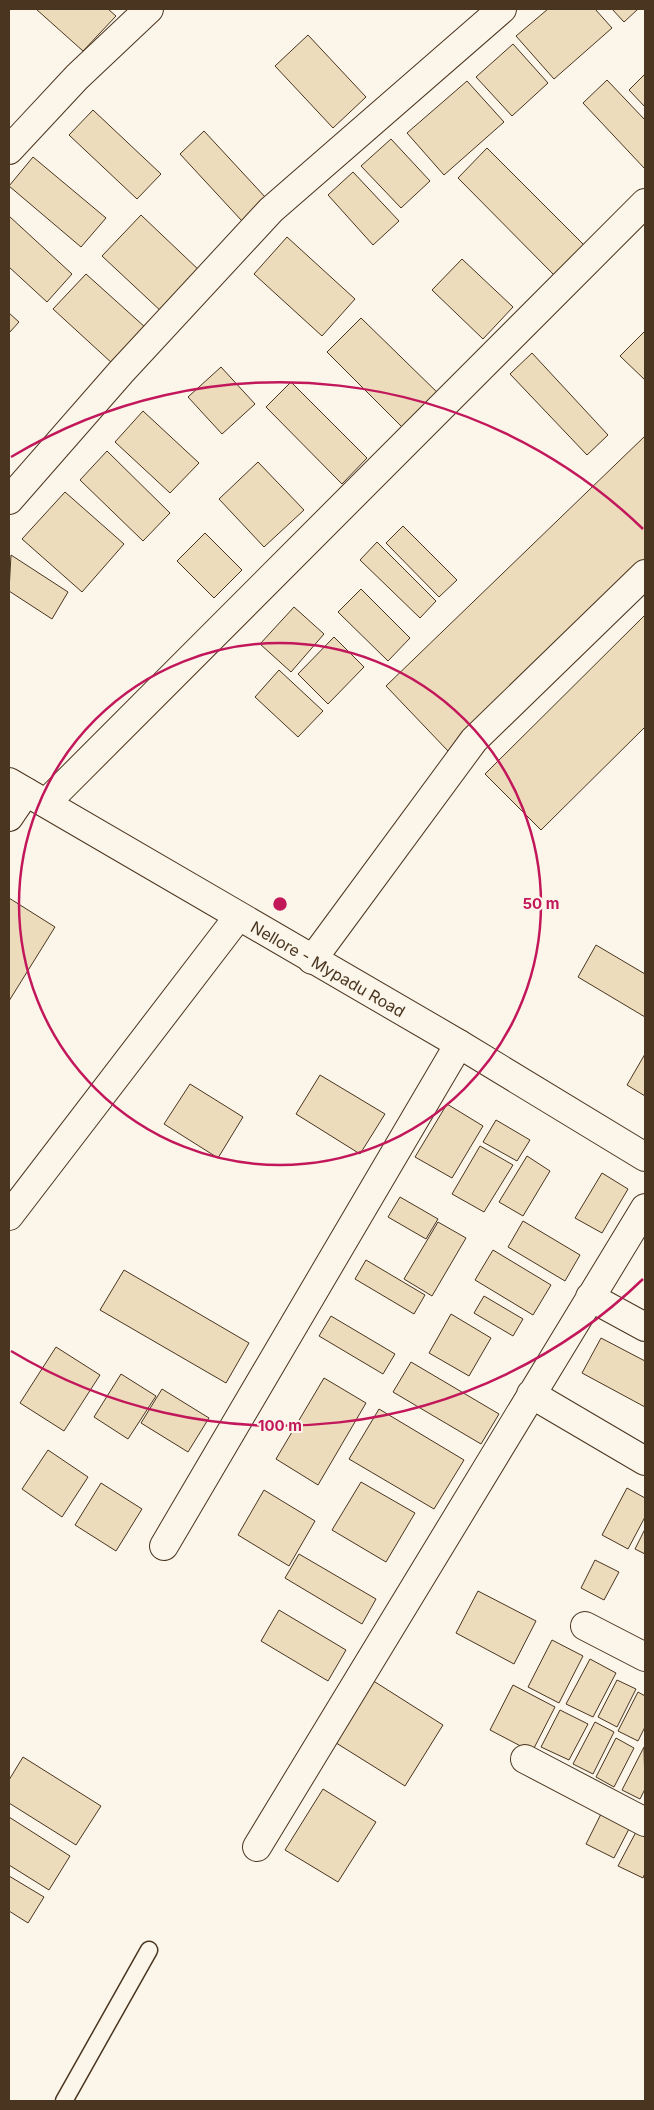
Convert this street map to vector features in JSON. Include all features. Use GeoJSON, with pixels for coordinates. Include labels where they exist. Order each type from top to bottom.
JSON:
{"type":"FeatureCollection","features":[{"type":"Feature","properties":{"kind":"street"},"geometry":{"type":"LineString","coordinates":[[9,150],[77,76],[149,9]]}},
{"type":"Feature","properties":{"kind":"street"},"geometry":{"type":"LineString","coordinates":[[9,500],[121,372],[271,210],[502,9]]}},
{"type":"Feature","properties":{"kind":"street"},"geometry":{"type":"LineString","coordinates":[[9,817],[27,793],[645,203]]}},
{"type":"Feature","properties":{"kind":"street"},"geometry":{"type":"LineString","coordinates":[[312,960],[474,740],[645,574]]}},
{"type":"Feature","properties":{"kind":"street","name":"Nellore - Mypadu Road"},"geometry":{"type":"LineString","coordinates":[[27,793],[459,1044],[645,1157]]}},
{"type":"Feature","properties":{"kind":"street"},"geometry":{"type":"LineString","coordinates":[[9,1216],[238,917]]}},
{"type":"Feature","properties":{"kind":"street"},"geometry":{"type":"LineString","coordinates":[[164,1546],[459,1044]]}},
{"type":"Feature","properties":{"kind":"street"},"geometry":{"type":"LineString","coordinates":[[257,1847],[645,1208]]}},
{"type":"Feature","properties":{"kind":"street"},"geometry":{"type":"LineString","coordinates":[[590,1297],[645,1327]]}},
{"type":"Feature","properties":{"kind":"street"},"geometry":{"type":"LineString","coordinates":[[531,1394],[645,1461]]}},
{"type":"Feature","properties":{"kind":"street"},"geometry":{"type":"LineString","coordinates":[[585,1626],[645,1657]]}},
{"type":"Feature","properties":{"kind":"street"},"geometry":{"type":"LineString","coordinates":[[525,1759],[645,1822]]}},
{"type":"Feature","properties":{"kind":"lane"},"geometry":{"type":"LineString","coordinates":[[64,2101],[149,1950]]}},
{"type":"Feature","properties":{"kind":"building"},"geometry":{"type":"Polygon","coordinates":[[[36,9],[108,9],[116,16],[83,51],[36,9]]]}},
{"type":"Feature","properties":{"kind":"building"},"geometry":{"type":"Polygon","coordinates":[[[548,9],[595,9],[612,28],[554,79],[516,36],[548,9]]]}},
{"type":"Feature","properties":{"kind":"building"},"geometry":{"type":"Polygon","coordinates":[[[612,9],[638,9],[624,22],[612,9]]]}},
{"type":"Feature","properties":{"kind":"building"},"geometry":{"type":"Polygon","coordinates":[[[308,35],[366,97],[333,128],[275,66],[308,35]]]}},
{"type":"Feature","properties":{"kind":"building"},"geometry":{"type":"Polygon","coordinates":[[[513,44],[548,83],[512,116],[476,77],[513,44]]]}},
{"type":"Feature","properties":{"kind":"building"},"geometry":{"type":"Polygon","coordinates":[[[645,74],[645,107],[629,90],[645,74]]]}},
{"type":"Feature","properties":{"kind":"building"},"geometry":{"type":"Polygon","coordinates":[[[607,80],[645,120],[645,169],[583,103],[607,80]]]}},
{"type":"Feature","properties":{"kind":"building"},"geometry":{"type":"Polygon","coordinates":[[[467,81],[504,122],[444,175],[407,133],[467,81]]]}},
{"type":"Feature","properties":{"kind":"building"},"geometry":{"type":"Polygon","coordinates":[[[93,110],[161,174],[137,199],[69,135],[93,110]]]}},
{"type":"Feature","properties":{"kind":"building"},"geometry":{"type":"Polygon","coordinates":[[[204,131],[266,198],[242,221],[180,154],[204,131]]]}},
{"type":"Feature","properties":{"kind":"building"},"geometry":{"type":"Polygon","coordinates":[[[391,139],[430,181],[401,208],[361,166],[391,139]]]}},
{"type":"Feature","properties":{"kind":"building"},"geometry":{"type":"Polygon","coordinates":[[[487,148],[586,247],[556,277],[458,178],[487,148]]]}},
{"type":"Feature","properties":{"kind":"building"},"geometry":{"type":"Polygon","coordinates":[[[33,157],[106,218],[81,247],[9,186],[33,157]]]}},
{"type":"Feature","properties":{"kind":"building"},"geometry":{"type":"Polygon","coordinates":[[[353,172],[399,221],[373,245],[328,195],[353,172]]]}},
{"type":"Feature","properties":{"kind":"building"},"geometry":{"type":"Polygon","coordinates":[[[141,215],[201,272],[163,313],[102,256],[141,215]]]}},
{"type":"Feature","properties":{"kind":"building"},"geometry":{"type":"Polygon","coordinates":[[[9,216],[72,274],[47,302],[9,267],[9,216]]]}},
{"type":"Feature","properties":{"kind":"building"},"geometry":{"type":"Polygon","coordinates":[[[287,237],[355,299],[322,336],[254,274],[287,237]]]}},
{"type":"Feature","properties":{"kind":"building"},"geometry":{"type":"Polygon","coordinates":[[[462,259],[513,307],[483,339],[432,290],[462,259]]]}},
{"type":"Feature","properties":{"kind":"building"},"geometry":{"type":"Polygon","coordinates":[[[86,274],[146,328],[113,364],[53,309],[86,274]]]}},
{"type":"Feature","properties":{"kind":"building"},"geometry":{"type":"Polygon","coordinates":[[[9,313],[19,322],[9,333],[9,313]]]}},
{"type":"Feature","properties":{"kind":"building"},"geometry":{"type":"Polygon","coordinates":[[[361,318],[442,397],[407,432],[327,352],[361,318]]]}},
{"type":"Feature","properties":{"kind":"building"},"geometry":{"type":"Polygon","coordinates":[[[645,331],[645,380],[620,356],[645,331]]]}},
{"type":"Feature","properties":{"kind":"building"},"geometry":{"type":"Polygon","coordinates":[[[532,353],[608,435],[587,455],[510,374],[532,353]]]}},
{"type":"Feature","properties":{"kind":"building"},"geometry":{"type":"Polygon","coordinates":[[[221,367],[255,404],[222,434],[188,397],[221,367]]]}},
{"type":"Feature","properties":{"kind":"building"},"geometry":{"type":"Polygon","coordinates":[[[291,382],[367,458],[342,484],[266,407],[291,382]]]}},
{"type":"Feature","properties":{"kind":"building"},"geometry":{"type":"Polygon","coordinates":[[[143,411],[199,463],[170,493],[115,442],[143,411]]]}},
{"type":"Feature","properties":{"kind":"building"},"geometry":{"type":"Polygon","coordinates":[[[645,436],[645,561],[448,751],[386,686],[645,436]]]}},
{"type":"Feature","properties":{"kind":"building"},"geometry":{"type":"Polygon","coordinates":[[[107,451],[170,513],[143,541],[80,480],[107,451]]]}},
{"type":"Feature","properties":{"kind":"building"},"geometry":{"type":"Polygon","coordinates":[[[258,462],[304,510],[264,547],[219,499],[258,462]]]}},
{"type":"Feature","properties":{"kind":"building"},"geometry":{"type":"Polygon","coordinates":[[[65,492],[124,544],[82,592],[22,539],[65,492]]]}},
{"type":"Feature","properties":{"kind":"building"},"geometry":{"type":"Polygon","coordinates":[[[403,526],[457,580],[439,597],[386,543],[403,526]]]}},
{"type":"Feature","properties":{"kind":"building"},"geometry":{"type":"Polygon","coordinates":[[[205,533],[242,570],[214,598],[177,561],[205,533]]]}},
{"type":"Feature","properties":{"kind":"building"},"geometry":{"type":"Polygon","coordinates":[[[377,542],[436,601],[420,618],[360,560],[377,542]]]}},
{"type":"Feature","properties":{"kind":"building"},"geometry":{"type":"Polygon","coordinates":[[[11,555],[68,592],[52,619],[9,591],[11,555]]]}},
{"type":"Feature","properties":{"kind":"building"},"geometry":{"type":"Polygon","coordinates":[[[361,589],[410,638],[388,661],[338,612],[361,589]]]}},
{"type":"Feature","properties":{"kind":"building"},"geometry":{"type":"Polygon","coordinates":[[[294,607],[324,634],[291,672],[260,644],[294,607]]]}},
{"type":"Feature","properties":{"kind":"building"},"geometry":{"type":"Polygon","coordinates":[[[645,615],[645,727],[541,830],[485,774],[645,615]]]}},
{"type":"Feature","properties":{"kind":"building"},"geometry":{"type":"Polygon","coordinates":[[[334,637],[364,667],[328,704],[298,674],[334,637]]]}},
{"type":"Feature","properties":{"kind":"building"},"geometry":{"type":"Polygon","coordinates":[[[279,670],[323,711],[298,737],[255,697],[279,670]]]}},
{"type":"Feature","properties":{"kind":"building"},"geometry":{"type":"Polygon","coordinates":[[[9,898],[55,927],[9,1001],[9,898]]]}},
{"type":"Feature","properties":{"kind":"building"},"geometry":{"type":"Polygon","coordinates":[[[596,945],[645,974],[645,1017],[578,977],[596,945]]]}},
{"type":"Feature","properties":{"kind":"building"},"geometry":{"type":"Polygon","coordinates":[[[645,1054],[645,1096],[627,1085],[645,1054]]]}},
{"type":"Feature","properties":{"kind":"building"},"geometry":{"type":"Polygon","coordinates":[[[320,1075],[385,1114],[360,1154],[296,1114],[320,1075]]]}},
{"type":"Feature","properties":{"kind":"building"},"geometry":{"type":"Polygon","coordinates":[[[190,1084],[243,1117],[218,1158],[164,1124],[190,1084]]]}},
{"type":"Feature","properties":{"kind":"building"},"geometry":{"type":"Polygon","coordinates":[[[447,1104],[483,1126],[452,1178],[415,1157],[447,1104]]]}},
{"type":"Feature","properties":{"kind":"building"},"geometry":{"type":"Polygon","coordinates":[[[496,1120],[530,1140],[517,1161],[483,1142],[496,1120]]]}},
{"type":"Feature","properties":{"kind":"building"},"geometry":{"type":"Polygon","coordinates":[[[480,1146],[513,1165],[484,1212],[452,1194],[480,1146]]]}},
{"type":"Feature","properties":{"kind":"building"},"geometry":{"type":"Polygon","coordinates":[[[527,1156],[550,1171],[523,1216],[499,1202],[527,1156]]]}},
{"type":"Feature","properties":{"kind":"building"},"geometry":{"type":"Polygon","coordinates":[[[602,1173],[628,1189],[602,1233],[575,1218],[602,1173]]]}},
{"type":"Feature","properties":{"kind":"building"},"geometry":{"type":"Polygon","coordinates":[[[400,1197],[438,1219],[426,1239],[388,1217],[400,1197]]]}},
{"type":"Feature","properties":{"kind":"building"},"geometry":{"type":"Polygon","coordinates":[[[523,1221],[580,1255],[565,1281],[508,1247],[523,1221]]]}},
{"type":"Feature","properties":{"kind":"building"},"geometry":{"type":"Polygon","coordinates":[[[438,1222],[466,1238],[432,1296],[404,1279],[438,1222]]]}},
{"type":"Feature","properties":{"kind":"building"},"geometry":{"type":"Polygon","coordinates":[[[493,1250],[551,1285],[533,1315],[475,1280],[493,1250]]]}},
{"type":"Feature","properties":{"kind":"building"},"geometry":{"type":"Polygon","coordinates":[[[366,1260],[425,1295],[414,1314],[355,1279],[366,1260]]]}},
{"type":"Feature","properties":{"kind":"building"},"geometry":{"type":"Polygon","coordinates":[[[124,1270],[249,1343],[226,1383],[100,1310],[124,1270]]]}},
{"type":"Feature","properties":{"kind":"building"},"geometry":{"type":"Polygon","coordinates":[[[484,1296],[523,1319],[513,1336],[474,1313],[484,1296]]]}},
{"type":"Feature","properties":{"kind":"building"},"geometry":{"type":"Polygon","coordinates":[[[451,1314],[491,1338],[469,1376],[429,1353],[451,1314]]]}},
{"type":"Feature","properties":{"kind":"building"},"geometry":{"type":"Polygon","coordinates":[[[331,1316],[395,1354],[383,1374],[319,1336],[331,1316]]]}},
{"type":"Feature","properties":{"kind":"building"},"geometry":{"type":"Polygon","coordinates":[[[601,1338],[645,1361],[645,1407],[582,1373],[601,1338]]]}},
{"type":"Feature","properties":{"kind":"building"},"geometry":{"type":"Polygon","coordinates":[[[56,1347],[100,1375],[64,1431],[20,1403],[56,1347]]]}},
{"type":"Feature","properties":{"kind":"building"},"geometry":{"type":"Polygon","coordinates":[[[411,1362],[499,1414],[481,1444],[393,1392],[411,1362]]]}},
{"type":"Feature","properties":{"kind":"building"},"geometry":{"type":"Polygon","coordinates":[[[121,1374],[156,1396],[128,1439],[94,1417],[121,1374]]]}},
{"type":"Feature","properties":{"kind":"building"},"geometry":{"type":"Polygon","coordinates":[[[324,1378],[366,1403],[318,1485],[276,1459],[324,1378]]]}},
{"type":"Feature","properties":{"kind":"building"},"geometry":{"type":"Polygon","coordinates":[[[162,1389],[209,1418],[188,1452],[141,1423],[162,1389]]]}},
{"type":"Feature","properties":{"kind":"building"},"geometry":{"type":"Polygon","coordinates":[[[379,1409],[464,1460],[434,1509],[349,1459],[379,1409]]]}},
{"type":"Feature","properties":{"kind":"building"},"geometry":{"type":"Polygon","coordinates":[[[48,1450],[88,1477],[62,1517],[22,1489],[48,1450]]]}},
{"type":"Feature","properties":{"kind":"building"},"geometry":{"type":"Polygon","coordinates":[[[361,1482],[415,1513],[386,1562],[332,1530],[361,1482]]]}},
{"type":"Feature","properties":{"kind":"building"},"geometry":{"type":"Polygon","coordinates":[[[101,1483],[142,1509],[116,1551],[75,1525],[101,1483]]]}},
{"type":"Feature","properties":{"kind":"building"},"geometry":{"type":"Polygon","coordinates":[[[627,1488],[645,1498],[645,1517],[628,1549],[602,1535],[627,1488]]]}},
{"type":"Feature","properties":{"kind":"building"},"geometry":{"type":"Polygon","coordinates":[[[264,1490],[315,1521],[289,1566],[238,1535],[264,1490]]]}},
{"type":"Feature","properties":{"kind":"building"},"geometry":{"type":"Polygon","coordinates":[[[645,1529],[645,1554],[635,1549],[645,1529]]]}},
{"type":"Feature","properties":{"kind":"building"},"geometry":{"type":"Polygon","coordinates":[[[299,1554],[376,1599],[362,1624],[285,1578],[299,1554]]]}},
{"type":"Feature","properties":{"kind":"building"},"geometry":{"type":"Polygon","coordinates":[[[595,1560],[619,1572],[604,1600],[581,1588],[595,1560]]]}},
{"type":"Feature","properties":{"kind":"building"},"geometry":{"type":"Polygon","coordinates":[[[478,1591],[536,1621],[514,1664],[456,1633],[478,1591]]]}},
{"type":"Feature","properties":{"kind":"building"},"geometry":{"type":"Polygon","coordinates":[[[279,1610],[346,1650],[328,1681],[261,1641],[279,1610]]]}},
{"type":"Feature","properties":{"kind":"building"},"geometry":{"type":"Polygon","coordinates":[[[552,1640],[583,1656],[559,1703],[528,1687],[552,1640]]]}},
{"type":"Feature","properties":{"kind":"building"},"geometry":{"type":"Polygon","coordinates":[[[590,1659],[616,1673],[593,1717],[566,1704],[590,1659]]]}},
{"type":"Feature","properties":{"kind":"building"},"geometry":{"type":"Polygon","coordinates":[[[364,1675],[443,1725],[405,1786],[325,1736],[364,1675]]]}},
{"type":"Feature","properties":{"kind":"building"},"geometry":{"type":"Polygon","coordinates":[[[617,1680],[636,1689],[617,1727],[598,1717],[617,1680]]]}},
{"type":"Feature","properties":{"kind":"building"},"geometry":{"type":"Polygon","coordinates":[[[513,1685],[555,1707],[532,1752],[490,1730],[513,1685]]]}},
{"type":"Feature","properties":{"kind":"building"},"geometry":{"type":"Polygon","coordinates":[[[638,1692],[645,1696],[645,1727],[638,1741],[618,1731],[638,1692]]]}},
{"type":"Feature","properties":{"kind":"building"},"geometry":{"type":"Polygon","coordinates":[[[560,1710],[588,1724],[569,1760],[541,1747],[560,1710]]]}},
{"type":"Feature","properties":{"kind":"building"},"geometry":{"type":"Polygon","coordinates":[[[595,1722],[614,1732],[593,1774],[573,1764],[595,1722]]]}},
{"type":"Feature","properties":{"kind":"building"},"geometry":{"type":"Polygon","coordinates":[[[616,1738],[634,1748],[614,1787],[596,1777],[616,1738]]]}},
{"type":"Feature","properties":{"kind":"building"},"geometry":{"type":"Polygon","coordinates":[[[644,1747],[645,1789],[640,1799],[622,1790],[644,1747]]]}},
{"type":"Feature","properties":{"kind":"building"},"geometry":{"type":"Polygon","coordinates":[[[23,1757],[101,1806],[76,1845],[9,1803],[9,1780],[23,1757]]]}},
{"type":"Feature","properties":{"kind":"building"},"geometry":{"type":"Polygon","coordinates":[[[323,1789],[376,1822],[338,1882],[285,1850],[323,1789]]]}},
{"type":"Feature","properties":{"kind":"building"},"geometry":{"type":"Polygon","coordinates":[[[602,1812],[630,1827],[614,1858],[586,1844],[602,1812]]]}},
{"type":"Feature","properties":{"kind":"building"},"geometry":{"type":"Polygon","coordinates":[[[9,1817],[70,1856],[49,1890],[9,1865],[9,1817]]]}},
{"type":"Feature","properties":{"kind":"building"},"geometry":{"type":"Polygon","coordinates":[[[636,1832],[645,1837],[645,1873],[643,1878],[618,1866],[636,1832]]]}},
{"type":"Feature","properties":{"kind":"building"},"geometry":{"type":"Polygon","coordinates":[[[9,1876],[44,1897],[28,1923],[9,1911],[9,1876]]]}}]}
